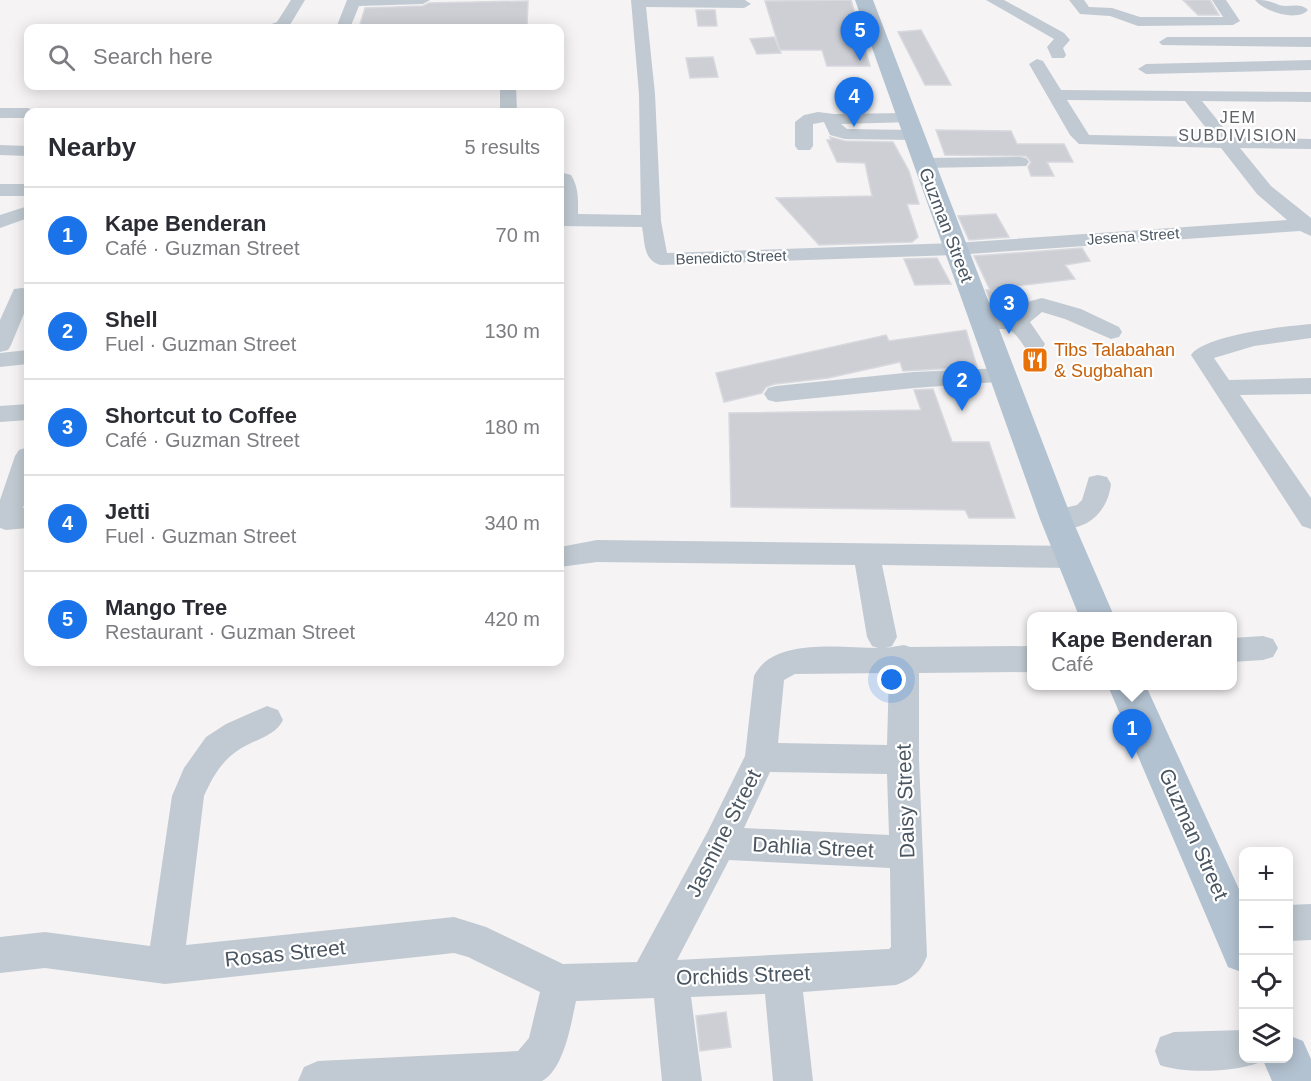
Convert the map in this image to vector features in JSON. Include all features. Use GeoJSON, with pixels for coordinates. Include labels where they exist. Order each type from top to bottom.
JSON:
{"type":"FeatureCollection","features":[{"type":"Feature","properties":{"kind":"main road","name":"Guzman Street"},"geometry":{"type":"LineString","coordinates":[[867,2],[909,126],[985,323],[1056,519],[1095,612]]}},
{"type":"Feature","properties":{"kind":"main road","name":"Guzman Street"},"geometry":{"type":"LineString","coordinates":[[1129,690],[1239,931]]}},
{"type":"Feature","properties":{"kind":"main road"},"geometry":{"type":"LineString","coordinates":[[1288,1063],[1296,1081]]}},
{"type":"Feature","properties":{"kind":"street"},"geometry":{"type":"LineString","coordinates":[[284,24],[298,0]]}},
{"type":"Feature","properties":{"kind":"street"},"geometry":{"type":"LineString","coordinates":[[345,24],[354,1],[423,0]]}},
{"type":"Feature","properties":{"kind":"street"},"geometry":{"type":"LineString","coordinates":[[993,0],[1059,36],[1062,40],[1055,47],[1058,55]]}},
{"type":"Feature","properties":{"kind":"street"},"geometry":{"type":"LineString","coordinates":[[1076,0],[1085,11],[1112,12],[1138,22],[1233,21],[1219,0]]}},
{"type":"Feature","properties":{"kind":"street"},"geometry":{"type":"LineString","coordinates":[[1262,0],[1276,9],[1301,10]]}},
{"type":"Feature","properties":{"kind":"street"},"geometry":{"type":"LineString","coordinates":[[638,2],[744,4]]}},
{"type":"Feature","properties":{"kind":"street","name":"Benedicto Street"},"geometry":{"type":"LineString","coordinates":[[638,2],[647,94],[651,220],[657,255],[661,259],[955,249]]}},
{"type":"Feature","properties":{"kind":"street"},"geometry":{"type":"LineString","coordinates":[[1167,42],[1311,42]]}},
{"type":"Feature","properties":{"kind":"street"},"geometry":{"type":"LineString","coordinates":[[1254,42],[1278,66]]}},
{"type":"Feature","properties":{"kind":"street"},"geometry":{"type":"LineString","coordinates":[[1037,64],[1079,135],[1085,140],[1311,144]]}},
{"type":"Feature","properties":{"kind":"street"},"geometry":{"type":"LineString","coordinates":[[1146,69],[1311,65]]}},
{"type":"Feature","properties":{"kind":"street"},"geometry":{"type":"LineString","coordinates":[[508,90],[509,108]]}},
{"type":"Feature","properties":{"kind":"street"},"geometry":{"type":"LineString","coordinates":[[1054,95],[1191,98],[1311,97]]}},
{"type":"Feature","properties":{"kind":"street"},"geometry":{"type":"LineString","coordinates":[[1191,98],[1264,190],[1309,226]]}},
{"type":"Feature","properties":{"kind":"street"},"geometry":{"type":"LineString","coordinates":[[0,113],[24,113]]}},
{"type":"Feature","properties":{"kind":"street"},"geometry":{"type":"LineString","coordinates":[[804,146],[804,122],[807,119],[822,117],[909,126]]}},
{"type":"Feature","properties":{"kind":"street"},"geometry":{"type":"LineString","coordinates":[[0,150],[24,151]]}},
{"type":"Feature","properties":{"kind":"street"},"geometry":{"type":"LineString","coordinates":[[923,163],[1020,162]]}},
{"type":"Feature","properties":{"kind":"street"},"geometry":{"type":"LineString","coordinates":[[564,179],[569,193],[564,220],[651,220]]}},
{"type":"Feature","properties":{"kind":"street"},"geometry":{"type":"LineString","coordinates":[[0,190],[24,190]]}},
{"type":"Feature","properties":{"kind":"street"},"geometry":{"type":"LineString","coordinates":[[0,222],[24,213]]}},
{"type":"Feature","properties":{"kind":"street","name":"Jesena Street"},"geometry":{"type":"LineString","coordinates":[[955,249],[1309,226]]}},
{"type":"Feature","properties":{"kind":"street"},"geometry":{"type":"LineString","coordinates":[[0,345],[17,294]]}},
{"type":"Feature","properties":{"kind":"street"},"geometry":{"type":"LineString","coordinates":[[985,323],[1019,320],[1035,307],[1042,305],[1073,314],[1111,332]]}},
{"type":"Feature","properties":{"kind":"street"},"geometry":{"type":"LineString","coordinates":[[1012,321],[1024,329],[1034,344]]}},
{"type":"Feature","properties":{"kind":"street"},"geometry":{"type":"LineString","coordinates":[[1311,331],[1253,340],[1204,353],[1203,359],[1311,519]]}},
{"type":"Feature","properties":{"kind":"street"},"geometry":{"type":"LineString","coordinates":[[0,360],[24,357]]}},
{"type":"Feature","properties":{"kind":"street"},"geometry":{"type":"LineString","coordinates":[[776,394],[914,380],[1003,376]]}},
{"type":"Feature","properties":{"kind":"street"},"geometry":{"type":"LineString","coordinates":[[1223,388],[1311,387]]}},
{"type":"Feature","properties":{"kind":"street"},"geometry":{"type":"LineString","coordinates":[[0,414],[24,412]]}},
{"type":"Feature","properties":{"kind":"street"},"geometry":{"type":"LineString","coordinates":[[11,520],[17,464]]}},
{"type":"Feature","properties":{"kind":"street"},"geometry":{"type":"LineString","coordinates":[[1056,519],[1077,517],[1090,509],[1097,498],[1098,484]]}},
{"type":"Feature","properties":{"kind":"street"},"geometry":{"type":"LineString","coordinates":[[564,556],[597,551],[1071,557]]}},
{"type":"Feature","properties":{"kind":"street","name":"Daisy Street"},"geometry":{"type":"LineString","coordinates":[[867,556],[893,648],[903,760],[910,944]]}},
{"type":"Feature","properties":{"kind":"street"},"geometry":{"type":"LineString","coordinates":[[893,648],[1027,660]]}},
{"type":"Feature","properties":{"kind":"street","name":"Jasmine Street"},"geometry":{"type":"LineString","coordinates":[[659,978],[761,757],[769,676],[778,667],[795,661],[893,648]]}},
{"type":"Feature","properties":{"kind":"street"},"geometry":{"type":"LineString","coordinates":[[1237,650],[1263,648]]}},
{"type":"Feature","properties":{"kind":"street"},"geometry":{"type":"LineString","coordinates":[[165,966],[188,796],[198,771],[212,749],[222,741],[267,720]]}},
{"type":"Feature","properties":{"kind":"street"},"geometry":{"type":"LineString","coordinates":[[761,757],[903,760]]}},
{"type":"Feature","properties":{"kind":"street","name":"Dahlia Street"},"geometry":{"type":"LineString","coordinates":[[720,843],[907,852]]}},
{"type":"Feature","properties":{"kind":"street"},"geometry":{"type":"LineString","coordinates":[[1293,923],[1311,922]]}},
{"type":"Feature","properties":{"kind":"street","name":"Rosas Street"},"geometry":{"type":"LineString","coordinates":[[0,955],[45,950],[165,966],[454,935],[473,940],[561,982]]}},
{"type":"Feature","properties":{"kind":"street","name":"Orchids Street"},"geometry":{"type":"LineString","coordinates":[[561,982],[782,975],[896,967],[909,956],[910,944]]}},
{"type":"Feature","properties":{"kind":"street"},"geometry":{"type":"LineString","coordinates":[[782,975],[793,1081]]}},
{"type":"Feature","properties":{"kind":"street"},"geometry":{"type":"LineString","coordinates":[[659,978],[682,1081]]}},
{"type":"Feature","properties":{"kind":"street"},"geometry":{"type":"LineString","coordinates":[[318,1081],[518,1071],[533,1065],[545,1047],[561,982]]}},
{"type":"Feature","properties":{"kind":"street"},"geometry":{"type":"LineString","coordinates":[[1174,1051],[1239,1049]]}},
{"type":"Feature","properties":{"kind":"building"},"geometry":{"type":"Polygon","coordinates":[[[851,0],[870,66],[827,66],[822,50],[780,50],[765,1],[851,0]]]}},
{"type":"Feature","properties":{"kind":"building"},"geometry":{"type":"Polygon","coordinates":[[[1183,0],[1210,0],[1219,15],[1198,15],[1183,0]]]}},
{"type":"Feature","properties":{"kind":"building"},"geometry":{"type":"Polygon","coordinates":[[[528,1],[527,24],[360,24],[365,8],[423,6],[429,3],[528,1]]]}},
{"type":"Feature","properties":{"kind":"building"},"geometry":{"type":"Polygon","coordinates":[[[696,10],[715,10],[717,26],[698,26],[696,10]]]}},
{"type":"Feature","properties":{"kind":"building"},"geometry":{"type":"Polygon","coordinates":[[[921,30],[951,85],[925,85],[898,32],[921,30]]]}},
{"type":"Feature","properties":{"kind":"building"},"geometry":{"type":"Polygon","coordinates":[[[774,37],[781,53],[757,54],[750,39],[774,37]]]}},
{"type":"Feature","properties":{"kind":"building"},"geometry":{"type":"Polygon","coordinates":[[[713,57],[718,77],[690,78],[686,58],[713,57]]]}},
{"type":"Feature","properties":{"kind":"building"},"geometry":{"type":"Polygon","coordinates":[[[936,130],[1011,131],[1017,144],[1064,144],[1073,162],[1047,162],[1054,176],[1031,176],[1028,167],[1031,162],[1026,156],[945,155],[936,130]]]}},
{"type":"Feature","properties":{"kind":"building"},"geometry":{"type":"Polygon","coordinates":[[[830,137],[845,141],[893,142],[909,171],[919,204],[907,204],[918,237],[912,242],[819,245],[776,198],[872,196],[865,163],[837,162],[827,140],[831,140],[830,137]]]}},
{"type":"Feature","properties":{"kind":"building"},"geometry":{"type":"Polygon","coordinates":[[[996,214],[1009,237],[969,240],[958,216],[996,214]]]}},
{"type":"Feature","properties":{"kind":"building"},"geometry":{"type":"Polygon","coordinates":[[[1082,248],[1090,261],[1065,265],[1075,279],[1016,286],[1023,303],[1018,307],[994,308],[986,290],[990,290],[974,256],[1082,248]]]}},
{"type":"Feature","properties":{"kind":"building"},"geometry":{"type":"Polygon","coordinates":[[[937,258],[951,284],[915,285],[904,259],[937,258]]]}},
{"type":"Feature","properties":{"kind":"building"},"geometry":{"type":"Polygon","coordinates":[[[966,330],[977,367],[903,371],[900,362],[828,378],[775,384],[766,387],[762,393],[724,402],[716,373],[886,335],[889,341],[966,330]]]}},
{"type":"Feature","properties":{"kind":"building"},"geometry":{"type":"Polygon","coordinates":[[[933,389],[952,442],[989,442],[1015,518],[969,518],[965,510],[731,507],[729,413],[921,410],[914,390],[933,389]]]}},
{"type":"Feature","properties":{"kind":"building"},"geometry":{"type":"Polygon","coordinates":[[[726,1012],[731,1047],[700,1051],[696,1016],[726,1012]]]}},
{"type":"Feature","properties":{"kind":"place","name":"Mango Tree"},"geometry":{"type":"Point","coordinates":[860,61]}},
{"type":"Feature","properties":{"kind":"place","name":"Jetti"},"geometry":{"type":"Point","coordinates":[854,127]}},
{"type":"Feature","properties":{"kind":"place","name":"Shortcut to Coffee"},"geometry":{"type":"Point","coordinates":[1009,334]}},
{"type":"Feature","properties":{"kind":"place","name":"Tibs Talabahan & Sugbahan"},"geometry":{"type":"Point","coordinates":[1035,360]}},
{"type":"Feature","properties":{"kind":"place","name":"Shell"},"geometry":{"type":"Point","coordinates":[962,411]}},
{"type":"Feature","properties":{"kind":"place","name":"Kape Benderan"},"geometry":{"type":"Point","coordinates":[1132,759]}},
{"type":"Feature","properties":{"kind":"district","name":"JEM SUBDIVISION"},"geometry":{"type":"Point","coordinates":[1238,126]}}]}
